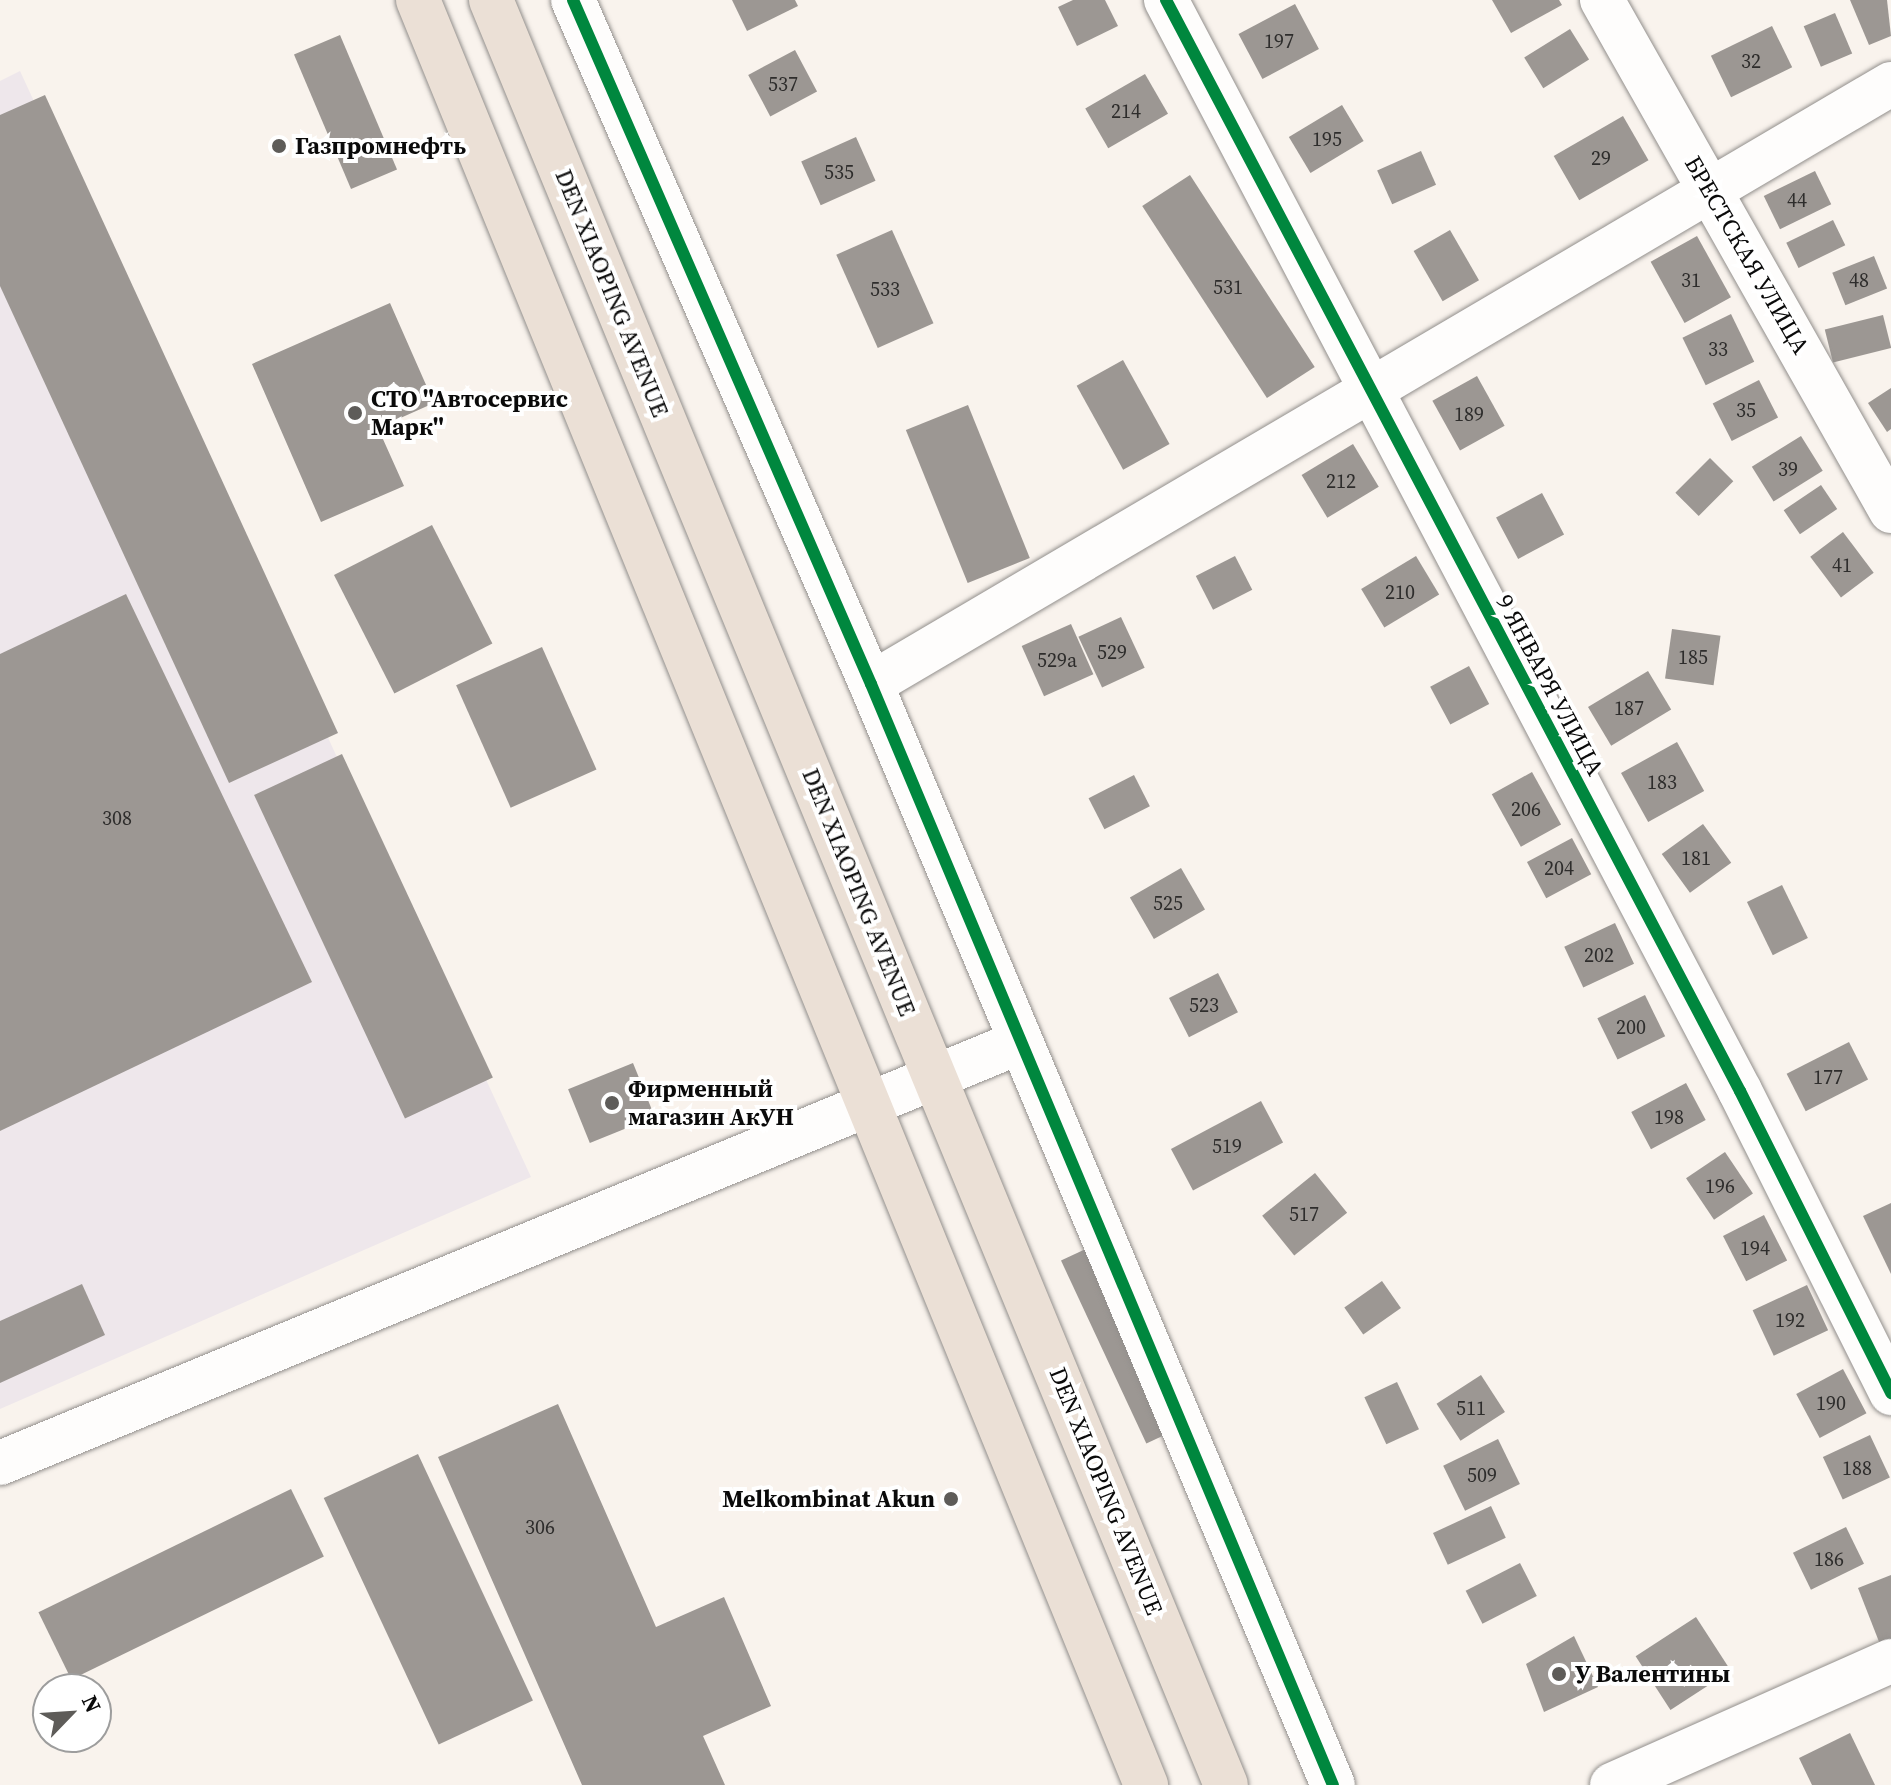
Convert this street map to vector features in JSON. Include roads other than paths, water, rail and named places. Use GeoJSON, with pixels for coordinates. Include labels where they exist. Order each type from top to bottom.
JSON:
{"type":"FeatureCollection","features":[{"type":"Feature","properties":{"kind":"main road"},"geometry":{"type":"LineString","coordinates":[[418,0],[1146,1785]]}},
{"type":"Feature","properties":{"kind":"main road","name":"DEN XIAOPING AVENUE"},"geometry":{"type":"LineString","coordinates":[[491,0],[1226,1785]]}},
{"type":"Feature","properties":{"kind":"street"},"geometry":{"type":"LineString","coordinates":[[573,0],[871,684],[1333,1785]]}},
{"type":"Feature","properties":{"kind":"street","name":"9 ЯНВАРЯ УЛИЦА"},"geometry":{"type":"LineString","coordinates":[[1166,0],[1740,1091],[1891,1393]]}},
{"type":"Feature","properties":{"kind":"street","name":"БРЕСТСКАЯ УЛИЦА"},"geometry":{"type":"LineString","coordinates":[[1602,0],[1891,511]]}},
{"type":"Feature","properties":{"kind":"street"},"geometry":{"type":"LineString","coordinates":[[871,684],[1891,84]]}},
{"type":"Feature","properties":{"kind":"street"},"geometry":{"type":"LineString","coordinates":[[0,1463],[1020,1042]]}},
{"type":"Feature","properties":{"kind":"street"},"geometry":{"type":"LineString","coordinates":[[1612,1785],[1891,1661]]}},
{"type":"Feature","properties":{"kind":"place","name":"Газпромнефть"},"geometry":{"type":"Point","coordinates":[279,146]}},
{"type":"Feature","properties":{"kind":"place","name":"СТО ''Автосервис Марк''"},"geometry":{"type":"Point","coordinates":[355,413]}},
{"type":"Feature","properties":{"kind":"place","name":"Фирменный магазин АкУН"},"geometry":{"type":"Point","coordinates":[612,1103]}},
{"type":"Feature","properties":{"kind":"place","name":"Melkombinat Akun"},"geometry":{"type":"Point","coordinates":[951,1499]}},
{"type":"Feature","properties":{"kind":"place","name":"У Валентины"},"geometry":{"type":"Point","coordinates":[1559,1674]}}]}
